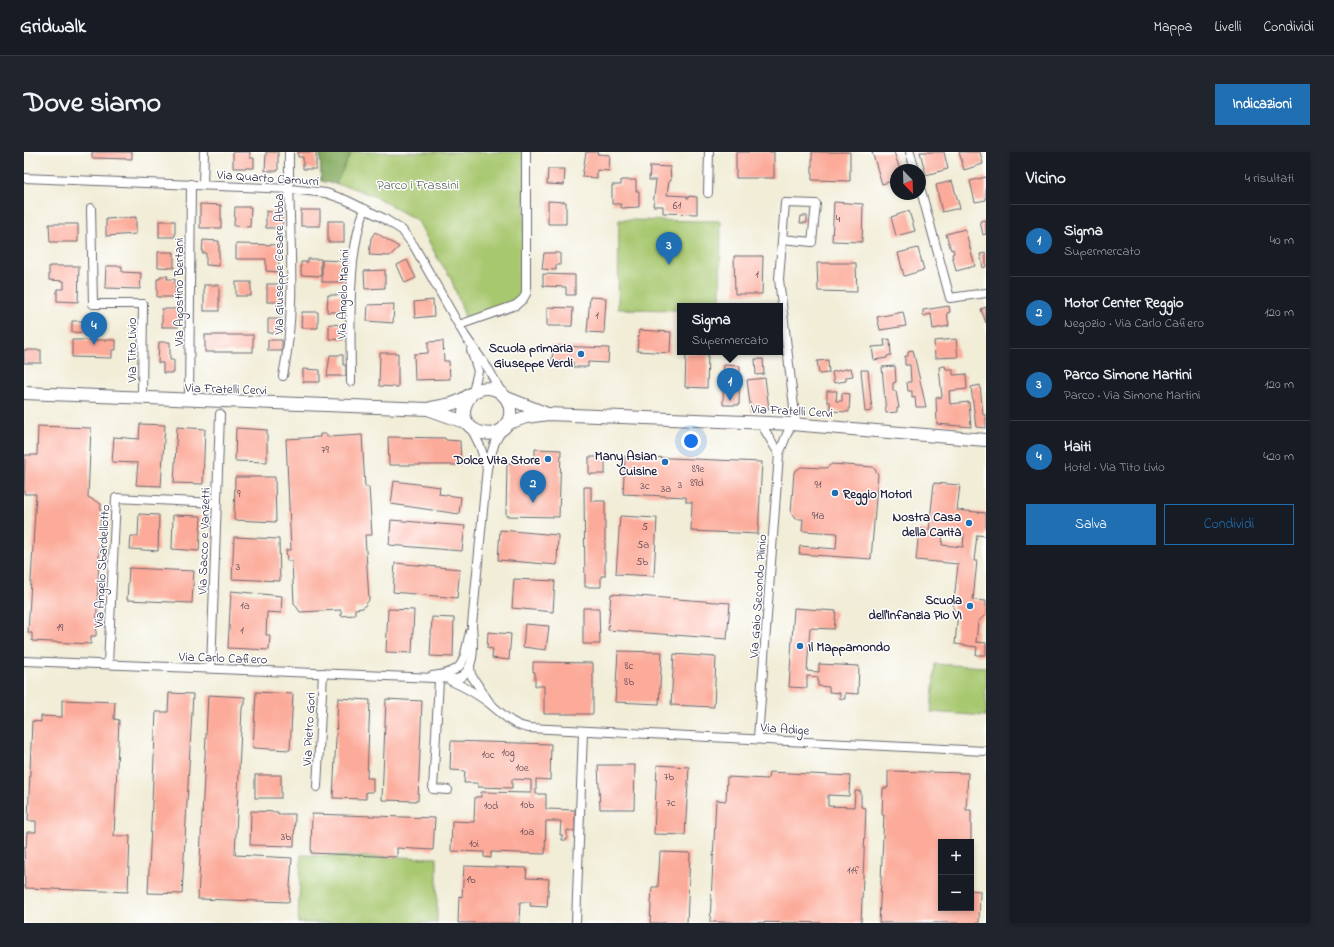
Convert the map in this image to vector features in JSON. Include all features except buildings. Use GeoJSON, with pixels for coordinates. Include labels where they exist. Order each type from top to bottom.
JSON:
{"type":"FeatureCollection","features":[{"type":"Feature","properties":{"kind":"main road","name":"Via Fratelli Cervi"},"geometry":{"type":"LineString","coordinates":[[24,393],[189,401],[428,409],[452,404],[472,393],[487,388],[548,414]]}},
{"type":"Feature","properties":{"kind":"main road"},"geometry":{"type":"LineString","coordinates":[[469,425],[465,417],[465,405],[472,393]]}},
{"type":"Feature","properties":{"kind":"main road"},"geometry":{"type":"LineString","coordinates":[[504,395],[510,411],[505,426]]}},
{"type":"Feature","properties":{"kind":"main road","name":"Via Fratelli Cervi"},"geometry":{"type":"LineString","coordinates":[[428,409],[469,425],[483,434],[497,432],[505,426],[526,417],[548,414],[760,422],[986,440]]}},
{"type":"Feature","properties":{"kind":"street"},"geometry":{"type":"LineString","coordinates":[[203,184],[204,152]]}},
{"type":"Feature","properties":{"kind":"street","name":"Via Giuseppe Cesare Abba"},"geometry":{"type":"LineString","coordinates":[[283,376],[290,345],[291,310],[289,152]]}},
{"type":"Feature","properties":{"kind":"street"},"geometry":{"type":"LineString","coordinates":[[459,325],[516,305],[526,294],[526,152]]}},
{"type":"Feature","properties":{"kind":"street"},"geometry":{"type":"LineString","coordinates":[[708,193],[709,152]]}},
{"type":"Feature","properties":{"kind":"street"},"geometry":{"type":"LineString","coordinates":[[910,152],[913,164]]}},
{"type":"Feature","properties":{"kind":"street","name":"Via Quarto Camurri"},"geometry":{"type":"LineString","coordinates":[[24,178],[203,184],[290,189],[326,193],[365,209],[393,224],[410,240],[465,336],[489,370],[504,395]]}},
{"type":"Feature","properties":{"kind":"street","name":"Via Agostino Bertani"},"geometry":{"type":"LineString","coordinates":[[189,401],[192,184]]}},
{"type":"Feature","properties":{"kind":"street"},"geometry":{"type":"LineString","coordinates":[[924,200],[950,298],[986,293]]}},
{"type":"Feature","properties":{"kind":"street"},"geometry":{"type":"LineString","coordinates":[[781,303],[779,279],[782,239],[785,203],[816,204],[812,242],[782,239]]}},
{"type":"Feature","properties":{"kind":"street","name":"Via Tito Livio"},"geometry":{"type":"LineString","coordinates":[[91,208],[93,304],[143,304],[142,398]]}},
{"type":"Feature","properties":{"kind":"street","name":"Via Angelo Manini"},"geometry":{"type":"LineString","coordinates":[[351,382],[353,259],[360,221],[365,209]]}},
{"type":"Feature","properties":{"kind":"street"},"geometry":{"type":"LineString","coordinates":[[783,320],[793,424]]}},
{"type":"Feature","properties":{"kind":"street","name":"Via Quarto Camurri"},"geometry":{"type":"LineString","coordinates":[[465,336],[478,371],[472,393]]}},
{"type":"Feature","properties":{"kind":"street","name":"Via Sacco e Vanzetti"},"geometry":{"type":"LineString","coordinates":[[211,668],[220,414]]}},
{"type":"Feature","properties":{"kind":"street"},"geometry":{"type":"LineString","coordinates":[[760,422],[778,454]]}},
{"type":"Feature","properties":{"kind":"street","name":"Via Gaio Secondo Plinio"},"geometry":{"type":"LineString","coordinates":[[758,738],[778,454],[793,424]]}},
{"type":"Feature","properties":{"kind":"street","name":"Via Carlo Cafiero"},"geometry":{"type":"LineString","coordinates":[[469,425],[480,446],[487,468]]}},
{"type":"Feature","properties":{"kind":"street","name":"Via Carlo Cafiero"},"geometry":{"type":"LineString","coordinates":[[422,677],[451,673],[457,670],[464,658],[472,625],[487,468],[495,442],[505,426]]}},
{"type":"Feature","properties":{"kind":"street","name":"Via Angelo Sbardellotto"},"geometry":{"type":"LineString","coordinates":[[108,664],[116,498],[216,503]]}},
{"type":"Feature","properties":{"kind":"street","name":"Via Carlo Cafiero"},"geometry":{"type":"LineString","coordinates":[[24,661],[422,677],[450,680],[462,677],[470,667],[473,644],[472,625]]}},
{"type":"Feature","properties":{"kind":"street","name":"Via Adige"},"geometry":{"type":"LineString","coordinates":[[470,667],[471,675],[490,704]]}},
{"type":"Feature","properties":{"kind":"street","name":"Via Pietro Gori"},"geometry":{"type":"LineString","coordinates":[[317,787],[323,673]]}},
{"type":"Feature","properties":{"kind":"street"},"geometry":{"type":"LineString","coordinates":[[439,680],[433,789],[448,790]]}},
{"type":"Feature","properties":{"kind":"street","name":"Via Adige"},"geometry":{"type":"LineString","coordinates":[[450,680],[468,688],[490,704],[510,722],[519,726],[583,732],[758,738],[986,749]]}},
{"type":"Feature","properties":{"kind":"street"},"geometry":{"type":"LineString","coordinates":[[576,923],[583,732]]}},
{"type":"Feature","properties":{"kind":"green space","name":"Parco i Frassini"},"geometry":{"type":"Polygon","coordinates":[[[320,152],[526,152],[523,299],[467,322],[450,276],[438,259],[418,221],[376,197],[350,187],[321,181],[320,152]]]}},
{"type":"Feature","properties":{"kind":"green space"},"geometry":{"type":"Polygon","coordinates":[[[320,152],[351,152],[336,184],[321,181],[320,152]]]}},
{"type":"Feature","properties":{"kind":"green space"},"geometry":{"type":"Polygon","coordinates":[[[619,220],[721,221],[720,303],[677,303],[677,310],[618,309],[619,220]]]}},
{"type":"Feature","properties":{"kind":"green space"},"geometry":{"type":"Polygon","coordinates":[[[935,664],[986,667],[986,716],[931,712],[935,664]]]}},
{"type":"Feature","properties":{"kind":"green space"},"geometry":{"type":"Polygon","coordinates":[[[301,855],[437,858],[437,923],[298,923],[301,855]]]}},
{"type":"Feature","properties":{"kind":"place","name":"Parco Simone Martini"},"geometry":{"type":"Point","coordinates":[669,265]}},
{"type":"Feature","properties":{"kind":"place","name":"Haiti"},"geometry":{"type":"Point","coordinates":[94,345]}},
{"type":"Feature","properties":{"kind":"place","name":"Scuola primaria Giuseppe Verdi"},"geometry":{"type":"Point","coordinates":[581,354]}},
{"type":"Feature","properties":{"kind":"place","name":"Sigma"},"geometry":{"type":"Point","coordinates":[730,401]}},
{"type":"Feature","properties":{"kind":"place","name":"Dolce Vita Store"},"geometry":{"type":"Point","coordinates":[548,459]}},
{"type":"Feature","properties":{"kind":"place","name":"Many Asian Cuisine"},"geometry":{"type":"Point","coordinates":[665,462]}},
{"type":"Feature","properties":{"kind":"place","name":"Reggio Motori"},"geometry":{"type":"Point","coordinates":[835,493]}},
{"type":"Feature","properties":{"kind":"place","name":"Motor Center Reggio"},"geometry":{"type":"Point","coordinates":[533,503]}},
{"type":"Feature","properties":{"kind":"place","name":"Nostra Casa della Carità"},"geometry":{"type":"Point","coordinates":[969,523]}},
{"type":"Feature","properties":{"kind":"place","name":"Scuola dell'infanzia Pio VI"},"geometry":{"type":"Point","coordinates":[970,606]}},
{"type":"Feature","properties":{"kind":"place","name":"Il Mappamondo"},"geometry":{"type":"Point","coordinates":[800,646]}}]}
